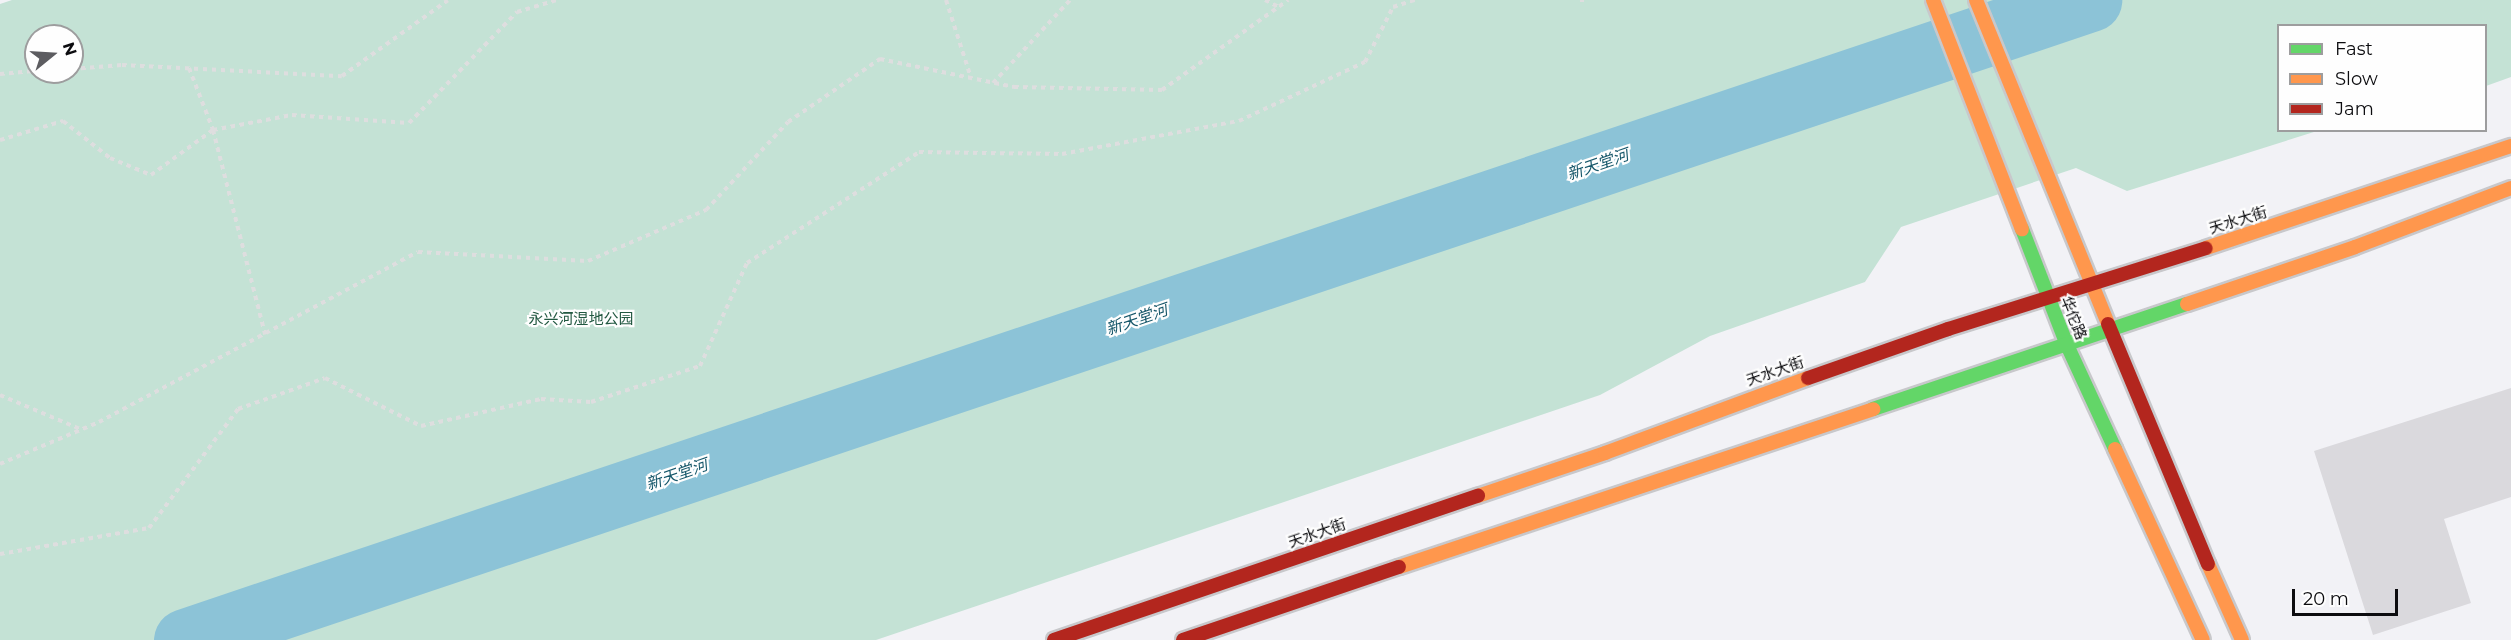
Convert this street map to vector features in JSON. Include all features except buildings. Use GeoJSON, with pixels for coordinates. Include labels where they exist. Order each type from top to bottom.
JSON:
{"type":"FeatureCollection","features":[{"type":"Feature","properties":{"kind":"main road","name":"华佗路"},"geometry":{"type":"LineString","coordinates":[[1933,0],[2067,345],[2203,640]]}},
{"type":"Feature","properties":{"kind":"main road","name":"华佗路"},"geometry":{"type":"LineString","coordinates":[[1976,0],[2110,330],[2218,589],[2242,640]]}},
{"type":"Feature","properties":{"kind":"main road","name":"天水大街"},"geometry":{"type":"LineString","coordinates":[[1054,640],[1605,453],[1722,408],[2048,297],[2304,217],[2511,146]]}},
{"type":"Feature","properties":{"kind":"main road"},"geometry":{"type":"LineString","coordinates":[[1183,640],[1603,497],[2067,345],[2355,247],[2511,188]]}},
{"type":"Feature","properties":{"kind":"path"},"geometry":{"type":"LineString","coordinates":[[84,68],[122,65],[342,76],[448,0]]}},
{"type":"Feature","properties":{"kind":"path"},"geometry":{"type":"LineString","coordinates":[[0,140],[63,121],[110,158],[151,175],[213,130],[292,115],[409,123],[517,12],[557,0]]}},
{"type":"Feature","properties":{"kind":"path"},"geometry":{"type":"LineString","coordinates":[[946,0],[971,78]]}},
{"type":"Feature","properties":{"kind":"path"},"geometry":{"type":"LineString","coordinates":[[993,83],[1070,0]]}},
{"type":"Feature","properties":{"kind":"path"},"geometry":{"type":"LineString","coordinates":[[1265,0],[1279,8]]}},
{"type":"Feature","properties":{"kind":"path"},"geometry":{"type":"LineString","coordinates":[[0,464],[80,429],[418,252],[588,261],[706,210],[788,122],[880,59],[1014,87],[1162,90],[1288,0]]}},
{"type":"Feature","properties":{"kind":"path"},"geometry":{"type":"LineString","coordinates":[[0,554],[149,528],[238,409],[325,378],[421,426],[541,399],[591,402],[700,366],[747,263],[919,152],[1062,154],[1239,121],[1365,62],[1393,7],[1415,0]]}},
{"type":"Feature","properties":{"kind":"path"},"geometry":{"type":"LineString","coordinates":[[189,68],[213,130],[265,334]]}},
{"type":"Feature","properties":{"kind":"path"},"geometry":{"type":"LineString","coordinates":[[0,74],[24,73]]}},
{"type":"Feature","properties":{"kind":"path"},"geometry":{"type":"LineString","coordinates":[[0,395],[80,429]]}},
{"type":"Feature","properties":{"kind":"green space","name":"永兴河湿地公园"},"geometry":{"type":"Polygon","coordinates":[[[12,0],[2511,0],[2511,77],[2487,86],[2487,24],[2277,24],[2277,132],[2314,132],[2127,191],[2076,168],[1901,227],[1865,282],[1710,336],[1600,395],[876,640],[0,640],[0,4],[12,0]]]}},
{"type":"Feature","properties":{"kind":"waterway","name":"新天堂河"},"geometry":{"type":"LineString","coordinates":[[185,640],[2090,0]]}},
{"type":"Feature","properties":{"kind":"traffic: fast"},"geometry":{"type":"LineString","coordinates":[[2022,229],[2067,345],[2115,449]]}},
{"type":"Feature","properties":{"kind":"traffic: fast"},"geometry":{"type":"LineString","coordinates":[[1873,409],[2187,304]]}},
{"type":"Feature","properties":{"kind":"traffic: slow"},"geometry":{"type":"LineString","coordinates":[[1933,0],[2022,229]]}},
{"type":"Feature","properties":{"kind":"traffic: slow"},"geometry":{"type":"LineString","coordinates":[[1976,0],[2108,324]]}},
{"type":"Feature","properties":{"kind":"traffic: slow"},"geometry":{"type":"LineString","coordinates":[[2206,248],[2511,146]]}},
{"type":"Feature","properties":{"kind":"traffic: slow"},"geometry":{"type":"LineString","coordinates":[[2187,304],[2355,247],[2511,188]]}},
{"type":"Feature","properties":{"kind":"traffic: slow"},"geometry":{"type":"LineString","coordinates":[[1478,496],[1605,453],[1808,378]]}},
{"type":"Feature","properties":{"kind":"traffic: slow"},"geometry":{"type":"LineString","coordinates":[[1399,567],[1873,409]]}},
{"type":"Feature","properties":{"kind":"traffic: slow"},"geometry":{"type":"LineString","coordinates":[[2115,449],[2203,640]]}},
{"type":"Feature","properties":{"kind":"traffic: slow"},"geometry":{"type":"LineString","coordinates":[[2208,564],[2242,640]]}},
{"type":"Feature","properties":{"kind":"traffic: jam"},"geometry":{"type":"LineString","coordinates":[[1808,378],[1948,329],[2206,248]]}},
{"type":"Feature","properties":{"kind":"traffic: jam"},"geometry":{"type":"LineString","coordinates":[[2108,324],[2208,564]]}},
{"type":"Feature","properties":{"kind":"traffic: jam"},"geometry":{"type":"LineString","coordinates":[[1054,640],[1478,496]]}},
{"type":"Feature","properties":{"kind":"traffic: jam"},"geometry":{"type":"LineString","coordinates":[[1183,640],[1399,567]]}}]}
